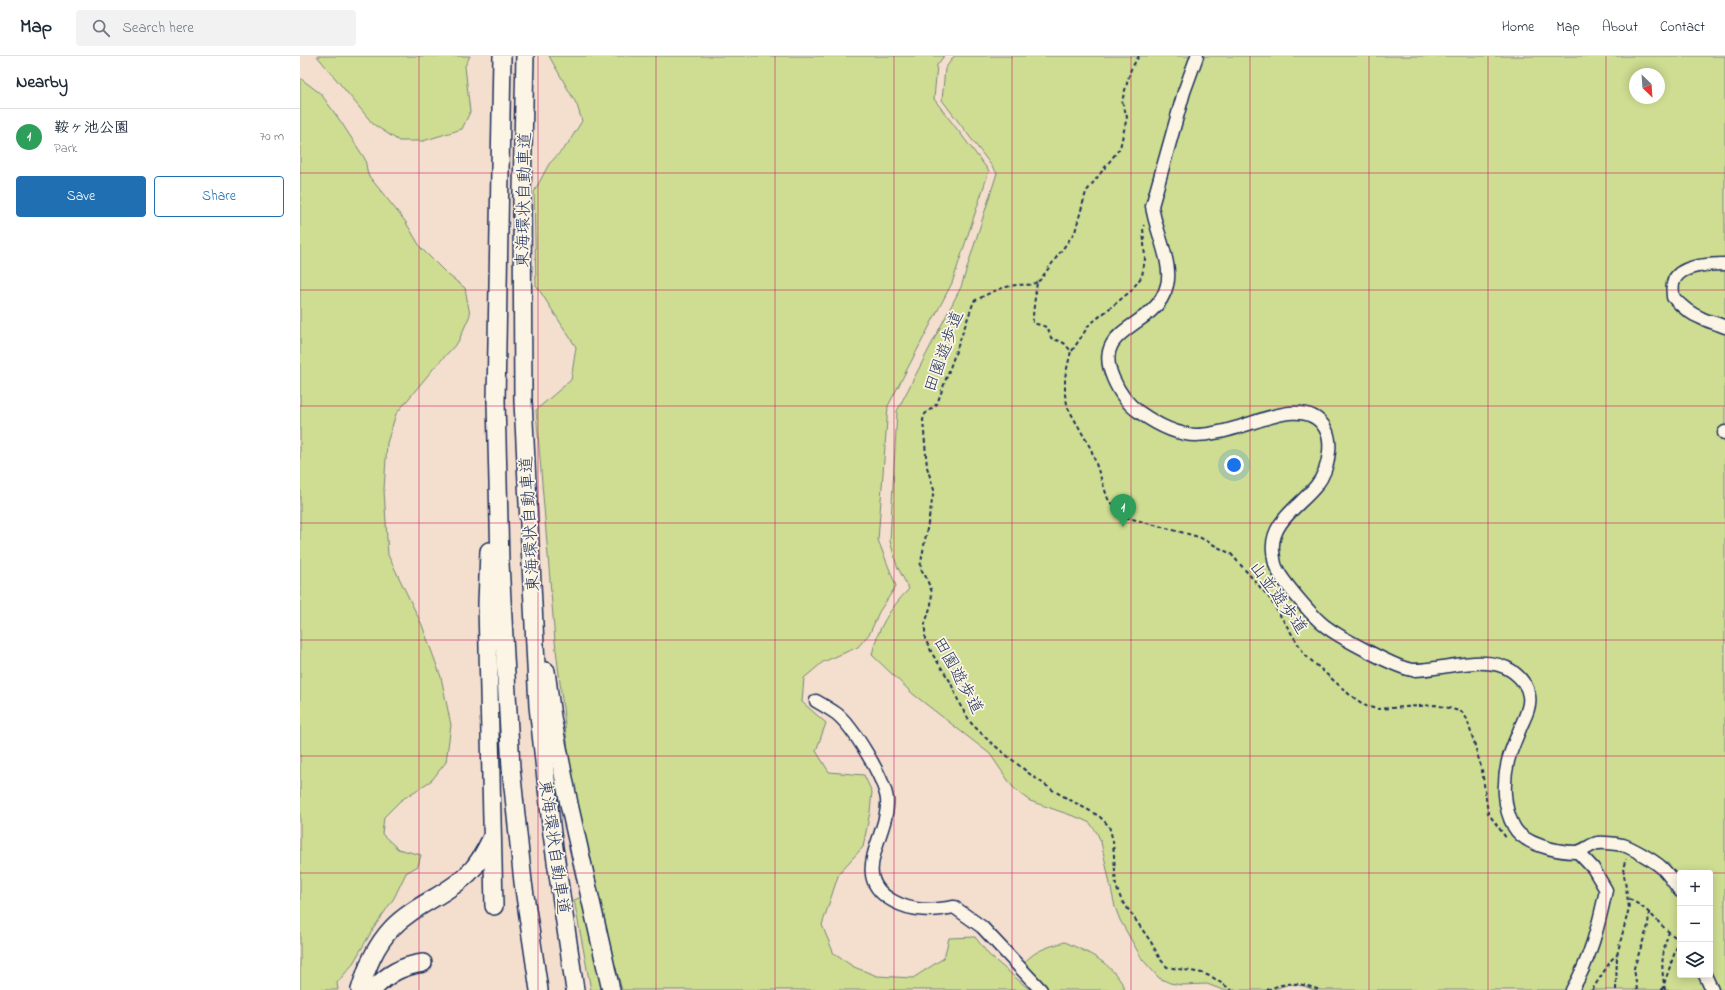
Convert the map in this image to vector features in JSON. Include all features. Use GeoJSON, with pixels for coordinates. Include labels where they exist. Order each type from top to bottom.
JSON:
{"type":"FeatureCollection","features":[{"type":"Feature","properties":{"kind":"highway","name":"東海環状自動車道"},"geometry":{"type":"LineString","coordinates":[[502,56],[496,401],[500,563],[511,768],[522,882],[539,990]]}},
{"type":"Feature","properties":{"kind":"highway","name":"東海環状自動車道"},"geometry":{"type":"LineString","coordinates":[[526,56],[522,192],[522,303],[524,401],[538,706],[552,834],[575,990]]}},
{"type":"Feature","properties":{"kind":"highway"},"geometry":{"type":"LineString","coordinates":[[494,906],[491,838],[487,604],[496,401]]}},
{"type":"Feature","properties":{"kind":"highway"},"geometry":{"type":"LineString","coordinates":[[531,560],[552,717],[572,819],[611,990]]}},
{"type":"Feature","properties":{"kind":"highway"},"geometry":{"type":"LineString","coordinates":[[360,990],[371,958],[380,942],[393,927],[414,910],[451,887],[469,873],[481,859],[491,838]]}},
{"type":"Feature","properties":{"kind":"highway"},"geometry":{"type":"LineString","coordinates":[[373,990],[390,974],[406,966],[423,963]]}},
{"type":"Feature","properties":{"kind":"street"},"geometry":{"type":"LineString","coordinates":[[1197,56],[1184,92],[1152,206],[1153,216],[1169,268],[1169,281],[1163,296],[1154,310],[1116,338],[1110,349],[1108,364],[1113,379],[1124,398],[1138,411],[1158,424],[1178,433],[1194,435],[1215,434],[1289,413],[1303,412],[1317,418],[1324,426],[1329,439],[1329,453],[1326,468],[1316,485],[1279,525],[1272,543],[1275,566],[1285,582],[1324,626],[1387,661],[1409,670],[1428,669],[1451,664],[1491,664],[1508,668],[1524,684],[1529,694],[1529,706],[1508,760],[1505,800],[1509,818],[1516,831],[1533,844],[1578,852],[1598,842],[1624,846],[1661,867],[1677,887]]}},
{"type":"Feature","properties":{"kind":"street"},"geometry":{"type":"LineString","coordinates":[[1725,264],[1702,264],[1682,272],[1673,283],[1673,297],[1679,304],[1700,318],[1725,327]]}},
{"type":"Feature","properties":{"kind":"street"},"geometry":{"type":"LineString","coordinates":[[816,701],[838,715],[854,735],[870,758],[884,786],[887,801],[871,866],[872,881],[876,887],[885,897],[900,905],[916,910],[932,911],[954,907],[982,927],[1040,990]]}},
{"type":"Feature","properties":{"kind":"street"},"geometry":{"type":"LineString","coordinates":[[1572,990],[1590,949],[1600,918],[1606,890],[1593,868],[1578,852]]}},
{"type":"Feature","properties":{"kind":"street"},"geometry":{"type":"LineString","coordinates":[[1706,978],[1712,990]]}},
{"type":"Feature","properties":{"kind":"path"},"geometry":{"type":"LineString","coordinates":[[1139,56],[1131,69],[1122,101],[1127,117],[1120,148],[1086,192],[1076,232],[1037,282],[1035,312],[1032,319],[1033,323],[1046,326],[1049,330],[1051,338],[1064,343],[1071,352],[1088,324],[1131,291],[1142,276],[1145,259],[1143,227],[1153,216]]}},
{"type":"Feature","properties":{"kind":"path","name":"田園遊歩道"},"geometry":{"type":"LineString","coordinates":[[1037,282],[1031,286],[1019,285],[998,289],[974,301],[937,404],[925,414],[923,420],[927,467],[934,490],[920,568],[925,575],[932,592],[931,605],[925,624],[925,639],[933,655],[950,681],[960,705],[971,723],[989,741],[1031,775],[1054,791],[1100,816],[1109,826],[1114,841],[1116,886],[1121,899],[1151,942],[1160,959],[1167,966],[1202,973],[1212,977],[1232,990]]}},
{"type":"Feature","properties":{"kind":"path","name":"山並遊歩道"},"geometry":{"type":"LineString","coordinates":[[1071,352],[1065,377],[1065,396],[1068,408],[1091,449],[1108,499],[1115,508],[1125,517],[1199,537],[1231,554],[1268,596],[1305,655],[1350,695],[1366,706],[1377,709],[1435,705],[1462,712],[1467,720],[1482,770],[1488,813],[1509,841]]}},
{"type":"Feature","properties":{"kind":"path"},"geometry":{"type":"LineString","coordinates":[[1616,990],[1618,955],[1629,908],[1623,868],[1632,850]]}},
{"type":"Feature","properties":{"kind":"path"},"geometry":{"type":"LineString","coordinates":[[1628,899],[1649,912],[1677,938]]}},
{"type":"Feature","properties":{"kind":"path"},"geometry":{"type":"LineString","coordinates":[[1637,990],[1634,968],[1648,926],[1649,912]]}},
{"type":"Feature","properties":{"kind":"path"},"geometry":{"type":"LineString","coordinates":[[1664,986],[1661,969],[1669,932]]}},
{"type":"Feature","properties":{"kind":"path"},"geometry":{"type":"LineString","coordinates":[[1663,990],[1679,942]]}},
{"type":"Feature","properties":{"kind":"path"},"geometry":{"type":"LineString","coordinates":[[1592,990],[1612,959],[1618,955]]}},
{"type":"Feature","properties":{"kind":"path"},"geometry":{"type":"LineString","coordinates":[[1267,990],[1278,985],[1295,982],[1320,990]]}},
{"type":"Feature","properties":{"kind":"green space"},"geometry":{"type":"Polygon","coordinates":[[[317,56],[470,56],[465,66],[470,112],[462,129],[423,141],[399,141],[373,124],[317,56]]]}},
{"type":"Feature","properties":{"kind":"green space"},"geometry":{"type":"Polygon","coordinates":[[[549,56],[944,56],[937,65],[934,99],[989,171],[952,283],[888,406],[878,540],[896,586],[879,612],[870,633],[858,647],[823,662],[804,678],[802,702],[826,723],[816,751],[829,772],[864,775],[872,792],[870,812],[863,847],[839,873],[822,925],[834,954],[854,967],[877,976],[913,978],[944,958],[949,938],[975,937],[989,955],[1030,990],[622,990],[601,916],[571,775],[555,641],[536,410],[571,380],[576,347],[536,285],[534,192],[549,164],[567,145],[582,121],[577,105],[549,56]]]}},
{"type":"Feature","properties":{"kind":"green space"},"geometry":{"type":"Polygon","coordinates":[[[954,56],[1725,56],[1725,990],[1314,990],[1304,986],[1290,984],[1271,990],[1223,990],[1207,984],[1181,985],[1170,983],[1159,978],[1142,959],[1120,920],[1115,907],[1101,842],[1090,823],[1030,801],[1019,793],[1012,786],[990,754],[913,694],[872,655],[877,636],[885,619],[909,589],[897,566],[890,541],[897,411],[961,287],[997,173],[942,100],[945,69],[954,56]]]}},
{"type":"Feature","properties":{"kind":"green space"},"geometry":{"type":"Polygon","coordinates":[[[300,78],[321,94],[341,122],[365,159],[368,175],[405,221],[421,248],[447,274],[465,288],[470,315],[458,342],[433,369],[396,414],[387,443],[384,490],[388,555],[422,625],[441,677],[451,725],[446,762],[432,780],[400,801],[384,817],[382,834],[398,849],[421,855],[418,866],[406,873],[394,898],[373,929],[352,965],[337,983],[338,990],[300,990],[300,78]]]}},
{"type":"Feature","properties":{"kind":"green space"},"geometry":{"type":"Polygon","coordinates":[[[582,897],[606,990],[591,990],[574,900],[582,897]]]}},
{"type":"Feature","properties":{"kind":"green space"},"geometry":{"type":"Polygon","coordinates":[[[1065,942],[1100,960],[1113,971],[1125,988],[1122,990],[1043,990],[1021,967],[1030,957],[1040,950],[1065,942]]]}},
{"type":"Feature","properties":{"kind":"place","name":"鞍ヶ池公園"},"geometry":{"type":"Point","coordinates":[1123,527]}}]}
